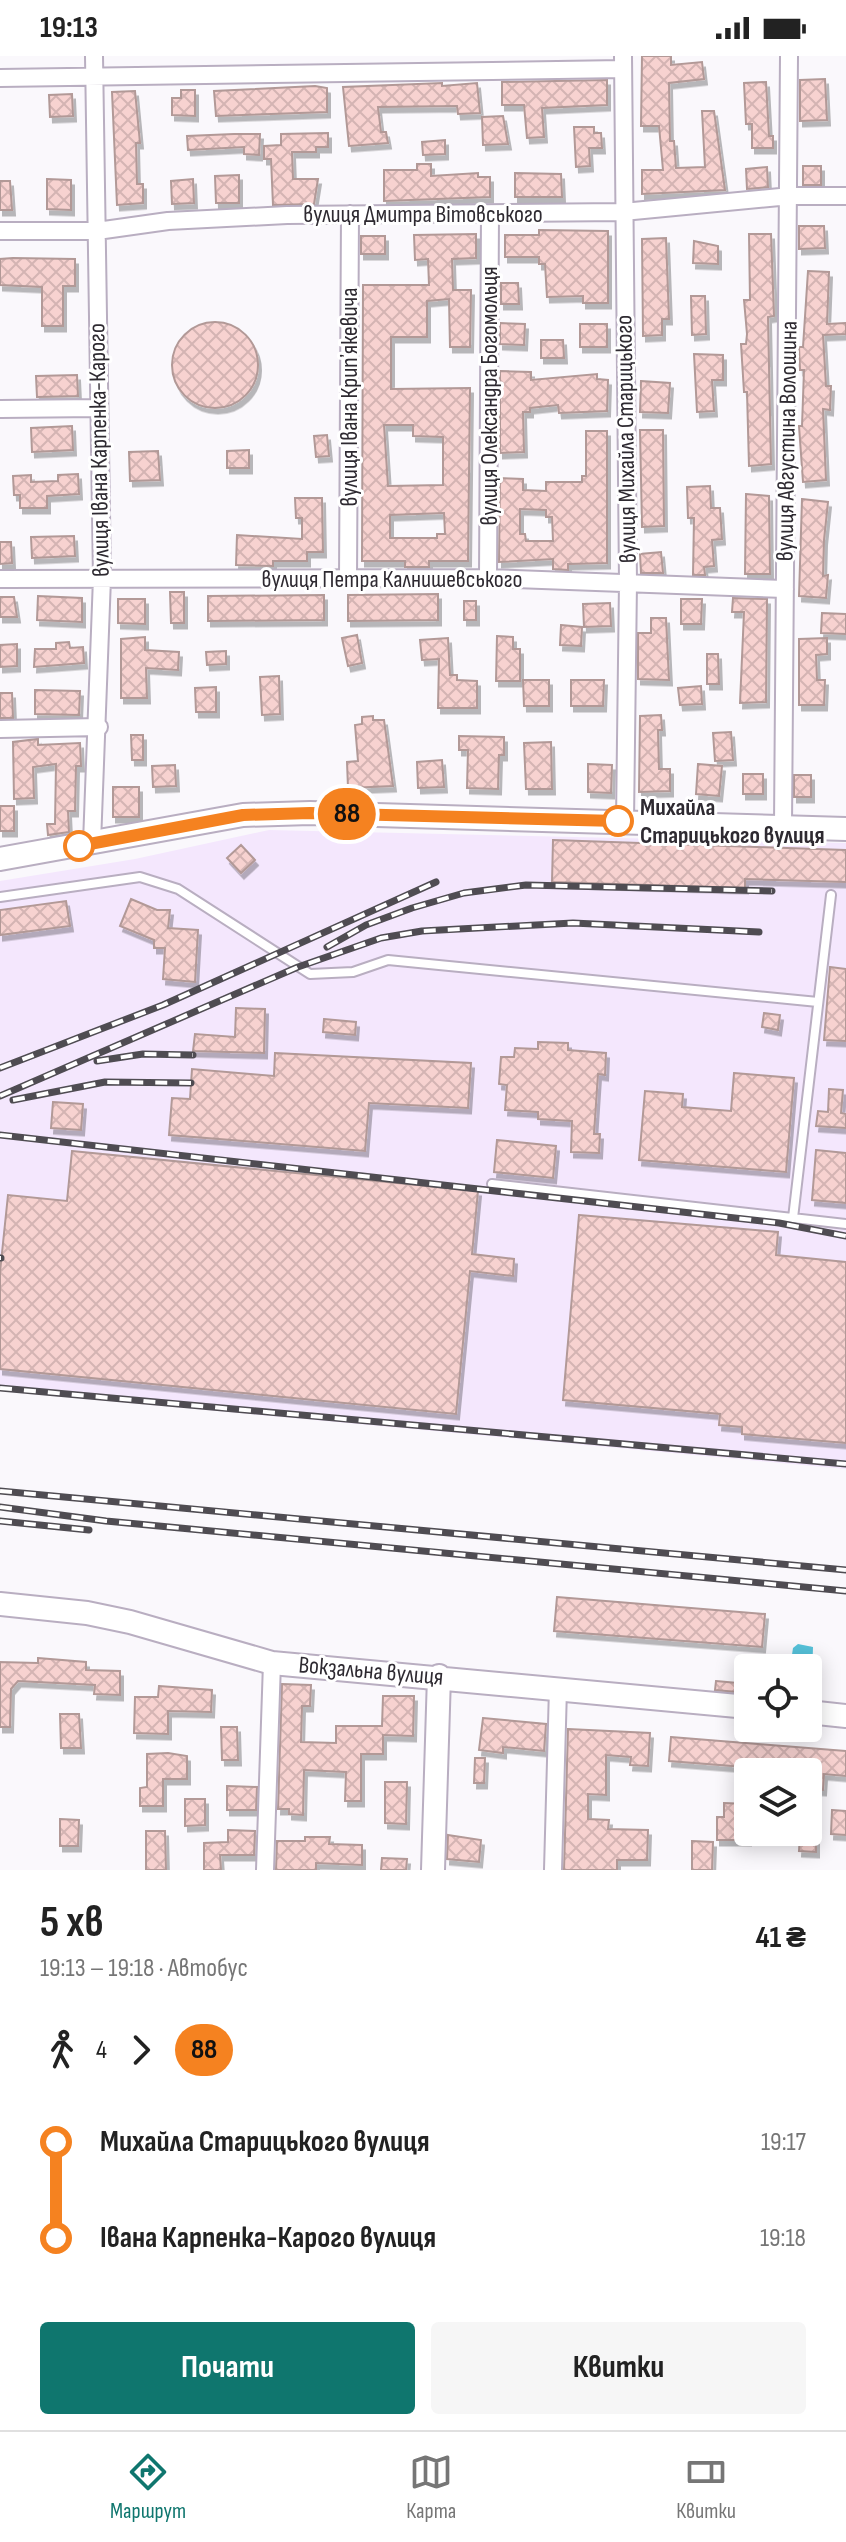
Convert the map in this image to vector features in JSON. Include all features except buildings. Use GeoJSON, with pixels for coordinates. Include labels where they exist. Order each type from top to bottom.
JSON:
{"type":"FeatureCollection","features":[{"type":"Feature","properties":{"kind":"street","name":"вулиця Івана Карпенка-Карого"},"geometry":{"type":"LineString","coordinates":[[92,843],[99,727],[102,578],[94,56]]}},
{"type":"Feature","properties":{"kind":"street","name":"вулиця Августина Волошина"},"geometry":{"type":"LineString","coordinates":[[783,825],[789,56]]}},
{"type":"Feature","properties":{"kind":"street"},"geometry":{"type":"LineString","coordinates":[[0,78],[623,63]]}},
{"type":"Feature","properties":{"kind":"street","name":"вулиця Михайла Старицького"},"geometry":{"type":"LineString","coordinates":[[623,63],[628,582],[625,821]]}},
{"type":"Feature","properties":{"kind":"street","name":"вулиця Дмитра Вітовського"},"geometry":{"type":"LineString","coordinates":[[0,231],[97,231],[168,221],[350,214],[623,212],[790,196],[846,196]]}},
{"type":"Feature","properties":{"kind":"street","name":"вулиця Івана Крипʼякевича"},"geometry":{"type":"LineString","coordinates":[[348,579],[350,214]]}},
{"type":"Feature","properties":{"kind":"street","name":"вулиця Олександра Богомольця"},"geometry":{"type":"LineString","coordinates":[[488,578],[490,215]]}},
{"type":"Feature","properties":{"kind":"street"},"geometry":{"type":"LineString","coordinates":[[0,409],[98,408]]}},
{"type":"Feature","properties":{"kind":"street","name":"вулиця Петра Калнишевського"},"geometry":{"type":"LineString","coordinates":[[0,579],[488,578],[785,589]]}},
{"type":"Feature","properties":{"kind":"street"},"geometry":{"type":"LineString","coordinates":[[0,729],[99,727]]}},
{"type":"Feature","properties":{"kind":"street"},"geometry":{"type":"LineString","coordinates":[[0,859],[257,814],[846,829]]}},
{"type":"Feature","properties":{"kind":"street","name":"Вокзальна вулиця"},"geometry":{"type":"LineString","coordinates":[[0,1604],[87,1613],[130,1622],[272,1663],[734,1706]]}},
{"type":"Feature","properties":{"kind":"street"},"geometry":{"type":"LineString","coordinates":[[265,1870],[272,1663]]}},
{"type":"Feature","properties":{"kind":"street"},"geometry":{"type":"LineString","coordinates":[[433,1870],[439,1676]]}},
{"type":"Feature","properties":{"kind":"street"},"geometry":{"type":"LineString","coordinates":[[553,1870],[558,1688]]}},
{"type":"Feature","properties":{"kind":"street"},"geometry":{"type":"LineString","coordinates":[[822,1713],[846,1716]]}},
{"type":"Feature","properties":{"kind":"lane"},"geometry":{"type":"LineString","coordinates":[[0,897],[140,877],[178,889],[310,974],[328,976],[353,972],[388,960],[818,1002]]}},
{"type":"Feature","properties":{"kind":"lane"},"geometry":{"type":"LineString","coordinates":[[793,1218],[831,895]]}},
{"type":"Feature","properties":{"kind":"lane"},"geometry":{"type":"LineString","coordinates":[[492,1184],[846,1224]]}},
{"type":"Feature","properties":{"kind":"shaded area"},"geometry":{"type":"Polygon","coordinates":[[[269,830],[846,843],[846,1469],[0,1391],[0,881],[135,859],[269,830]]]}},
{"type":"Feature","properties":{"kind":"water"},"geometry":{"type":"Polygon","coordinates":[[[798,1644],[813,1647],[813,1654],[792,1654],[798,1644]]]}},
{"type":"Feature","properties":{"kind":"railway"},"geometry":{"type":"LineString","coordinates":[[0,1068],[163,1005],[436,882]]}},
{"type":"Feature","properties":{"kind":"railway"},"geometry":{"type":"LineString","coordinates":[[327,947],[366,925],[412,908],[464,893],[526,885],[772,891]]}},
{"type":"Feature","properties":{"kind":"railway"},"geometry":{"type":"LineString","coordinates":[[0,1096],[298,967],[381,938],[422,931],[573,923],[759,932]]}},
{"type":"Feature","properties":{"kind":"railway"},"geometry":{"type":"LineString","coordinates":[[97,1061],[143,1054],[193,1055]]}},
{"type":"Feature","properties":{"kind":"railway"},"geometry":{"type":"LineString","coordinates":[[13,1100],[105,1082],[191,1083]]}},
{"type":"Feature","properties":{"kind":"railway"},"geometry":{"type":"LineString","coordinates":[[0,1135],[779,1223],[846,1236]]}},
{"type":"Feature","properties":{"kind":"railway"},"geometry":{"type":"LineString","coordinates":[[0,1388],[846,1464]]}},
{"type":"Feature","properties":{"kind":"railway"},"geometry":{"type":"LineString","coordinates":[[0,1491],[846,1570]]}},
{"type":"Feature","properties":{"kind":"railway"},"geometry":{"type":"LineString","coordinates":[[0,1507],[106,1521],[846,1591]]}},
{"type":"Feature","properties":{"kind":"railway"},"geometry":{"type":"LineString","coordinates":[[0,1521],[89,1530]]}},
{"type":"Feature","properties":{"kind":"bus line","name":"88"},"geometry":{"type":"LineString","coordinates":[[79,846],[243,815],[310,813],[618,821]]}},
{"type":"Feature","properties":{"kind":"place","name":"Михайла Старицького вулиця"},"geometry":{"type":"Point","coordinates":[618,821]}}]}
